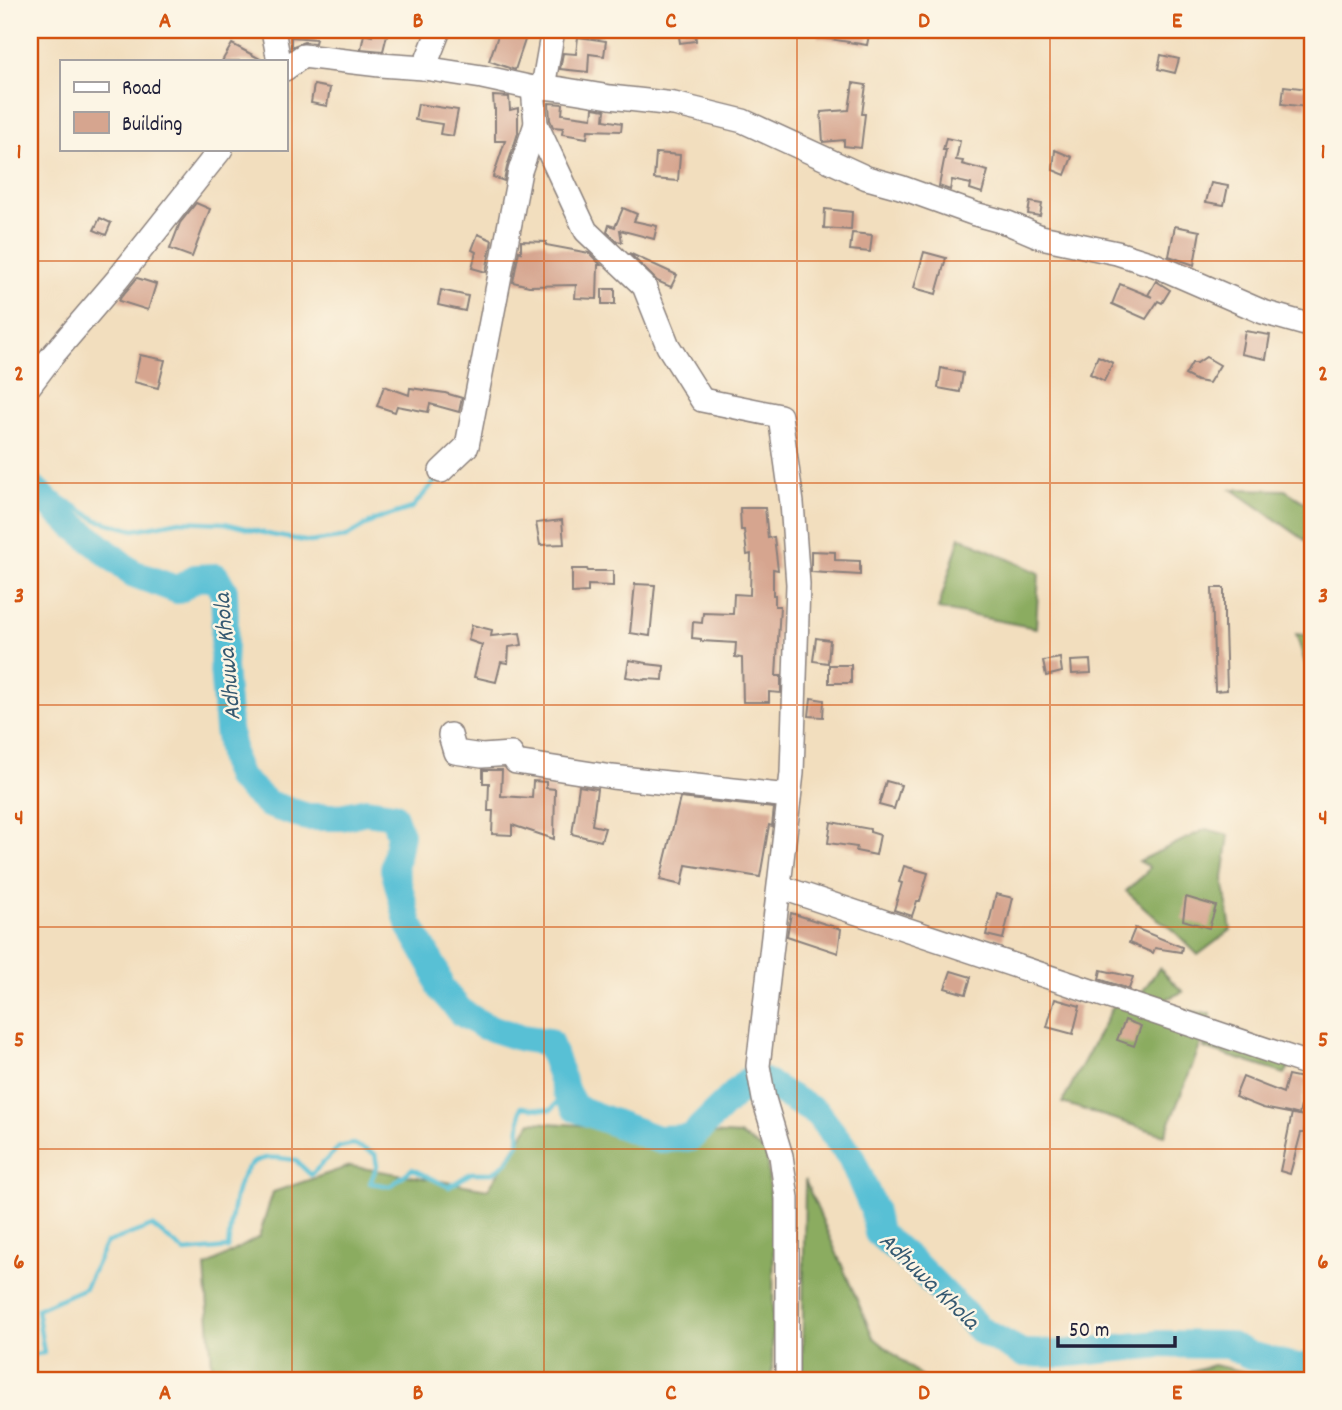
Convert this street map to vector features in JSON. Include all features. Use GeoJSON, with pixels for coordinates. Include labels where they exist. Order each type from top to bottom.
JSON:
{"type":"FeatureCollection","features":[{"type":"Feature","properties":{"kind":"street"},"geometry":{"type":"LineString","coordinates":[[272,30],[279,60]]}},
{"type":"Feature","properties":{"kind":"street"},"geometry":{"type":"LineString","coordinates":[[424,68],[439,30]]}},
{"type":"Feature","properties":{"kind":"street"},"geometry":{"type":"LineString","coordinates":[[440,471],[467,446],[520,171],[536,124],[538,87],[553,30]]}},
{"type":"Feature","properties":{"kind":"street"},"geometry":{"type":"LineString","coordinates":[[287,68],[303,56],[424,68],[538,87],[674,104],[743,121],[867,178],[1008,223],[1041,237],[1117,253],[1155,265],[1263,312],[1312,326]]}},
{"type":"Feature","properties":{"kind":"street"},"geometry":{"type":"LineString","coordinates":[[536,124],[586,231],[644,286],[668,346],[702,400],[780,416],[792,503],[798,584],[792,773],[758,1066],[764,1099],[781,1156],[787,1198],[787,1380]]}},
{"type":"Feature","properties":{"kind":"street"},"geometry":{"type":"LineString","coordinates":[[30,385],[220,150]]}},
{"type":"Feature","properties":{"kind":"street"},"geometry":{"type":"LineString","coordinates":[[450,735],[455,752],[482,756],[511,754],[516,762],[612,777],[789,796]]}},
{"type":"Feature","properties":{"kind":"street"},"geometry":{"type":"LineString","coordinates":[[780,887],[1312,1065]]}},
{"type":"Feature","properties":{"kind":"green space"},"geometry":{"type":"Polygon","coordinates":[[[1232,489],[1285,490],[1312,507],[1312,545],[1232,489]]]}},
{"type":"Feature","properties":{"kind":"green space"},"geometry":{"type":"Polygon","coordinates":[[[960,537],[1039,573],[1036,628],[938,609],[960,537]]]}},
{"type":"Feature","properties":{"kind":"green space"},"geometry":{"type":"Polygon","coordinates":[[[1296,634],[1312,636],[1312,684],[1296,634]]]}},
{"type":"Feature","properties":{"kind":"green space"},"geometry":{"type":"Polygon","coordinates":[[[1206,829],[1229,835],[1223,878],[1231,930],[1198,955],[1169,926],[1126,891],[1149,867],[1139,861],[1206,829]]]}},
{"type":"Feature","properties":{"kind":"green space"},"geometry":{"type":"Polygon","coordinates":[[[1159,968],[1183,992],[1150,1006],[1211,1014],[1210,1020],[1296,1055],[1285,1074],[1204,1048],[1208,1026],[1165,1135],[1062,1103],[1116,1001],[1147,1004],[1140,995],[1159,968]]]}},
{"type":"Feature","properties":{"kind":"green space"},"geometry":{"type":"Polygon","coordinates":[[[531,1122],[740,1135],[766,1152],[774,1233],[772,1380],[213,1380],[205,1267],[259,1237],[273,1192],[350,1166],[488,1189],[531,1122]]]}},
{"type":"Feature","properties":{"kind":"green space"},"geometry":{"type":"Polygon","coordinates":[[[805,1180],[873,1337],[926,1380],[802,1380],[805,1180]]]}},
{"type":"Feature","properties":{"kind":"green space"},"geometry":{"type":"Polygon","coordinates":[[[1213,1365],[1286,1380],[1165,1380],[1213,1365]]]}},
{"type":"Feature","properties":{"kind":"building"},"geometry":{"type":"Polygon","coordinates":[[[500,30],[517,30],[514,36],[525,40],[515,70],[489,61],[500,30]]]}},
{"type":"Feature","properties":{"kind":"building"},"geometry":{"type":"Polygon","coordinates":[[[678,30],[695,30],[696,41],[680,43],[678,30]]]}},
{"type":"Feature","properties":{"kind":"building"},"geometry":{"type":"Polygon","coordinates":[[[818,30],[870,30],[867,45],[818,37],[818,30]]]}},
{"type":"Feature","properties":{"kind":"building"},"geometry":{"type":"Polygon","coordinates":[[[374,31],[387,35],[383,51],[361,49],[364,34],[372,36],[374,31]]]}},
{"type":"Feature","properties":{"kind":"building"},"geometry":{"type":"Polygon","coordinates":[[[291,37],[316,39],[315,43],[304,42],[291,47],[291,37]]]}},
{"type":"Feature","properties":{"kind":"building"},"geometry":{"type":"Polygon","coordinates":[[[578,37],[606,41],[604,56],[589,54],[588,72],[560,69],[563,53],[576,54],[578,37]]]}},
{"type":"Feature","properties":{"kind":"building"},"geometry":{"type":"Polygon","coordinates":[[[232,44],[262,60],[223,60],[232,44]]]}},
{"type":"Feature","properties":{"kind":"building"},"geometry":{"type":"Polygon","coordinates":[[[1161,55],[1179,59],[1175,73],[1158,69],[1161,55]]]}},
{"type":"Feature","properties":{"kind":"building"},"geometry":{"type":"Polygon","coordinates":[[[853,83],[866,85],[861,148],[844,146],[844,140],[823,142],[821,112],[849,110],[853,83]]]}},
{"type":"Feature","properties":{"kind":"building"},"geometry":{"type":"Polygon","coordinates":[[[314,85],[330,88],[327,106],[311,103],[314,85]]]}},
{"type":"Feature","properties":{"kind":"building"},"geometry":{"type":"Polygon","coordinates":[[[1284,86],[1309,89],[1306,107],[1282,104],[1284,86]]]}},
{"type":"Feature","properties":{"kind":"building"},"geometry":{"type":"Polygon","coordinates":[[[493,96],[509,97],[510,110],[518,108],[518,133],[504,181],[493,177],[505,141],[495,141],[493,96]]]}},
{"type":"Feature","properties":{"kind":"building"},"geometry":{"type":"Polygon","coordinates":[[[549,103],[563,104],[562,114],[592,118],[593,108],[605,110],[604,120],[622,123],[621,131],[588,130],[587,138],[562,134],[563,128],[553,127],[550,120],[549,103]]]}},
{"type":"Feature","properties":{"kind":"building"},"geometry":{"type":"Polygon","coordinates":[[[418,104],[458,110],[453,136],[440,134],[442,124],[415,120],[418,104]]]}},
{"type":"Feature","properties":{"kind":"building"},"geometry":{"type":"Polygon","coordinates":[[[946,138],[960,141],[956,160],[988,171],[982,193],[970,189],[971,184],[952,180],[950,190],[939,186],[946,138]]]}},
{"type":"Feature","properties":{"kind":"building"},"geometry":{"type":"Polygon","coordinates":[[[1055,150],[1072,157],[1065,175],[1053,170],[1055,150]]]}},
{"type":"Feature","properties":{"kind":"building"},"geometry":{"type":"Polygon","coordinates":[[[656,153],[680,155],[678,181],[654,179],[656,153]]]}},
{"type":"Feature","properties":{"kind":"building"},"geometry":{"type":"Polygon","coordinates":[[[1211,183],[1228,186],[1224,205],[1206,202],[1211,183]]]}},
{"type":"Feature","properties":{"kind":"building"},"geometry":{"type":"Polygon","coordinates":[[[1030,202],[1042,204],[1040,216],[1028,214],[1030,202]]]}},
{"type":"Feature","properties":{"kind":"building"},"geometry":{"type":"Polygon","coordinates":[[[196,203],[210,209],[192,257],[170,249],[180,223],[196,203]]]}},
{"type":"Feature","properties":{"kind":"building"},"geometry":{"type":"Polygon","coordinates":[[[623,208],[637,214],[634,221],[657,226],[654,239],[620,230],[622,242],[607,232],[609,225],[615,227],[623,208]]]}},
{"type":"Feature","properties":{"kind":"building"},"geometry":{"type":"Polygon","coordinates":[[[825,209],[852,212],[851,230],[824,228],[825,209]]]}},
{"type":"Feature","properties":{"kind":"building"},"geometry":{"type":"Polygon","coordinates":[[[100,218],[111,223],[106,235],[94,230],[100,218]]]}},
{"type":"Feature","properties":{"kind":"building"},"geometry":{"type":"Polygon","coordinates":[[[1175,226],[1200,231],[1194,265],[1169,256],[1175,226]]]}},
{"type":"Feature","properties":{"kind":"building"},"geometry":{"type":"Polygon","coordinates":[[[852,233],[872,235],[870,252],[850,250],[852,233]]]}},
{"type":"Feature","properties":{"kind":"building"},"geometry":{"type":"Polygon","coordinates":[[[478,234],[492,240],[486,272],[472,268],[476,252],[472,250],[478,234]]]}},
{"type":"Feature","properties":{"kind":"building"},"geometry":{"type":"Polygon","coordinates":[[[521,241],[546,242],[546,245],[589,253],[601,265],[598,265],[597,299],[575,298],[576,285],[529,286],[513,282],[519,251],[521,252],[521,241]]]}},
{"type":"Feature","properties":{"kind":"building"},"geometry":{"type":"Polygon","coordinates":[[[924,252],[946,258],[936,294],[914,288],[924,252]]]}},
{"type":"Feature","properties":{"kind":"building"},"geometry":{"type":"Polygon","coordinates":[[[629,253],[677,275],[671,287],[657,281],[629,253]]]}},
{"type":"Feature","properties":{"kind":"building"},"geometry":{"type":"Polygon","coordinates":[[[137,278],[156,284],[148,310],[119,301],[137,278]]]}},
{"type":"Feature","properties":{"kind":"building"},"geometry":{"type":"Polygon","coordinates":[[[1156,281],[1170,290],[1162,303],[1158,301],[1146,319],[1112,304],[1120,284],[1152,297],[1148,295],[1156,281]]]}},
{"type":"Feature","properties":{"kind":"building"},"geometry":{"type":"Polygon","coordinates":[[[602,289],[615,289],[615,304],[602,304],[602,289]]]}},
{"type":"Feature","properties":{"kind":"building"},"geometry":{"type":"Polygon","coordinates":[[[441,290],[468,296],[465,311],[438,305],[441,290]]]}},
{"type":"Feature","properties":{"kind":"building"},"geometry":{"type":"Polygon","coordinates":[[[1245,331],[1270,335],[1266,359],[1241,354],[1245,331]]]}},
{"type":"Feature","properties":{"kind":"building"},"geometry":{"type":"Polygon","coordinates":[[[140,355],[165,360],[158,388],[134,382],[140,355]]]}},
{"type":"Feature","properties":{"kind":"building"},"geometry":{"type":"Polygon","coordinates":[[[1098,356],[1113,363],[1104,381],[1090,374],[1098,356]]]}},
{"type":"Feature","properties":{"kind":"building"},"geometry":{"type":"Polygon","coordinates":[[[1206,357],[1220,365],[1209,383],[1185,375],[1192,363],[1206,357]]]}},
{"type":"Feature","properties":{"kind":"building"},"geometry":{"type":"Polygon","coordinates":[[[941,368],[963,373],[960,392],[938,388],[941,368]]]}},
{"type":"Feature","properties":{"kind":"building"},"geometry":{"type":"Polygon","coordinates":[[[384,386],[409,395],[410,388],[462,398],[459,412],[430,404],[428,412],[397,406],[395,412],[377,406],[384,386]]]}},
{"type":"Feature","properties":{"kind":"building"},"geometry":{"type":"Polygon","coordinates":[[[740,508],[765,508],[768,538],[774,537],[778,570],[773,569],[773,595],[775,606],[780,606],[776,676],[781,676],[781,693],[769,692],[769,702],[743,702],[742,658],[735,657],[736,643],[692,638],[693,622],[702,623],[703,613],[733,614],[734,594],[750,595],[751,554],[747,555],[744,530],[741,530],[740,508]]]}},
{"type":"Feature","properties":{"kind":"building"},"geometry":{"type":"Polygon","coordinates":[[[562,520],[564,544],[540,545],[536,523],[562,520]]]}},
{"type":"Feature","properties":{"kind":"building"},"geometry":{"type":"Polygon","coordinates":[[[811,551],[835,552],[835,560],[860,561],[860,575],[811,572],[811,551]]]}},
{"type":"Feature","properties":{"kind":"building"},"geometry":{"type":"Polygon","coordinates":[[[572,569],[613,571],[613,586],[588,585],[588,592],[572,593],[572,569]]]}},
{"type":"Feature","properties":{"kind":"building"},"geometry":{"type":"Polygon","coordinates":[[[635,584],[655,585],[650,636],[630,633],[635,584]]]}},
{"type":"Feature","properties":{"kind":"building"},"geometry":{"type":"Polygon","coordinates":[[[1212,588],[1224,588],[1227,690],[1215,691],[1212,588]]]}},
{"type":"Feature","properties":{"kind":"building"},"geometry":{"type":"Polygon","coordinates":[[[472,625],[492,630],[491,636],[520,633],[522,645],[509,647],[508,663],[501,662],[496,682],[474,677],[482,645],[468,640],[472,625]]]}},
{"type":"Feature","properties":{"kind":"building"},"geometry":{"type":"Polygon","coordinates":[[[816,638],[830,640],[828,663],[813,661],[816,638]]]}},
{"type":"Feature","properties":{"kind":"building"},"geometry":{"type":"Polygon","coordinates":[[[1060,658],[1062,672],[1046,676],[1043,661],[1060,658]]]}},
{"type":"Feature","properties":{"kind":"building"},"geometry":{"type":"Polygon","coordinates":[[[629,660],[664,666],[663,680],[626,677],[629,660]]]}},
{"type":"Feature","properties":{"kind":"building"},"geometry":{"type":"Polygon","coordinates":[[[1090,660],[1091,673],[1072,674],[1071,661],[1090,660]]]}},
{"type":"Feature","properties":{"kind":"building"},"geometry":{"type":"Polygon","coordinates":[[[829,665],[851,665],[851,683],[829,683],[829,665]]]}},
{"type":"Feature","properties":{"kind":"building"},"geometry":{"type":"Polygon","coordinates":[[[811,698],[824,700],[823,717],[809,716],[811,698]]]}},
{"type":"Feature","properties":{"kind":"building"},"geometry":{"type":"Polygon","coordinates":[[[483,770],[502,770],[501,796],[532,798],[533,781],[546,782],[546,788],[555,789],[554,839],[512,825],[512,835],[492,834],[493,811],[488,811],[489,783],[483,783],[483,770]]]}},
{"type":"Feature","properties":{"kind":"building"},"geometry":{"type":"Polygon","coordinates":[[[886,781],[901,785],[894,809],[879,805],[886,781]]]}},
{"type":"Feature","properties":{"kind":"building"},"geometry":{"type":"Polygon","coordinates":[[[579,786],[597,789],[592,825],[605,828],[601,841],[572,834],[579,786]]]}},
{"type":"Feature","properties":{"kind":"building"},"geometry":{"type":"Polygon","coordinates":[[[680,798],[774,808],[760,877],[686,865],[682,885],[660,880],[680,798]]]}},
{"type":"Feature","properties":{"kind":"building"},"geometry":{"type":"Polygon","coordinates":[[[831,822],[870,829],[870,832],[880,835],[876,855],[856,851],[857,847],[828,843],[831,822]]]}},
{"type":"Feature","properties":{"kind":"building"},"geometry":{"type":"Polygon","coordinates":[[[904,866],[928,873],[920,901],[917,901],[912,916],[894,910],[904,866]]]}},
{"type":"Feature","properties":{"kind":"building"},"geometry":{"type":"Polygon","coordinates":[[[996,894],[1013,898],[1003,939],[986,935],[996,894]]]}},
{"type":"Feature","properties":{"kind":"building"},"geometry":{"type":"Polygon","coordinates":[[[1186,897],[1216,906],[1209,928],[1183,920],[1186,897]]]}},
{"type":"Feature","properties":{"kind":"building"},"geometry":{"type":"Polygon","coordinates":[[[791,913],[841,929],[838,953],[787,936],[791,913]]]}},
{"type":"Feature","properties":{"kind":"building"},"geometry":{"type":"Polygon","coordinates":[[[1135,928],[1182,947],[1181,952],[1155,948],[1153,953],[1129,943],[1135,928]]]}},
{"type":"Feature","properties":{"kind":"building"},"geometry":{"type":"Polygon","coordinates":[[[1101,970],[1133,977],[1129,989],[1099,979],[1101,970]]]}},
{"type":"Feature","properties":{"kind":"building"},"geometry":{"type":"Polygon","coordinates":[[[951,971],[971,977],[966,994],[945,988],[951,971]]]}},
{"type":"Feature","properties":{"kind":"building"},"geometry":{"type":"Polygon","coordinates":[[[1055,999],[1080,1006],[1073,1034],[1047,1027],[1055,999]]]}},
{"type":"Feature","properties":{"kind":"building"},"geometry":{"type":"Polygon","coordinates":[[[1125,1020],[1141,1026],[1134,1046],[1117,1040],[1125,1020]]]}},
{"type":"Feature","properties":{"kind":"building"},"geometry":{"type":"Polygon","coordinates":[[[1288,1075],[1307,1079],[1299,1115],[1263,1108],[1235,1097],[1243,1077],[1283,1093],[1288,1075]]]}},
{"type":"Feature","properties":{"kind":"building"},"geometry":{"type":"Polygon","coordinates":[[[1292,1113],[1307,1117],[1290,1174],[1280,1171],[1292,1113]]]}},
{"type":"Feature","properties":{"kind":"waterway"},"geometry":{"type":"LineString","coordinates":[[33,487],[58,495],[97,520],[134,530],[180,521],[225,523],[310,542],[346,537],[375,520],[412,508],[439,477]]}},
{"type":"Feature","properties":{"kind":"waterway","name":"Adhuwa Khola"},"geometry":{"type":"LineString","coordinates":[[30,485],[60,514],[132,573],[178,590],[195,578],[216,577],[224,591],[223,667],[228,729],[233,761],[239,778],[268,804],[307,817],[341,817],[366,811],[393,815],[400,834],[394,869],[409,924],[435,970],[440,988],[462,1013],[484,1026],[522,1038],[549,1042],[566,1092],[575,1108],[657,1139],[690,1138],[748,1081],[761,1080],[817,1113],[851,1157],[873,1208],[878,1233],[918,1267],[980,1330],[1022,1353],[1060,1354],[1160,1344],[1228,1345],[1250,1355],[1298,1368],[1312,1365]]}},
{"type":"Feature","properties":{"kind":"waterway"},"geometry":{"type":"LineString","coordinates":[[30,1355],[44,1353],[37,1309],[85,1288],[106,1243],[152,1226],[185,1252],[228,1248],[232,1211],[239,1183],[252,1164],[262,1159],[295,1160],[311,1175],[339,1147],[353,1144],[375,1154],[377,1166],[370,1183],[390,1186],[412,1169],[449,1187],[471,1173],[493,1173],[507,1162],[519,1143],[521,1107],[551,1110],[566,1092]]}}]}
